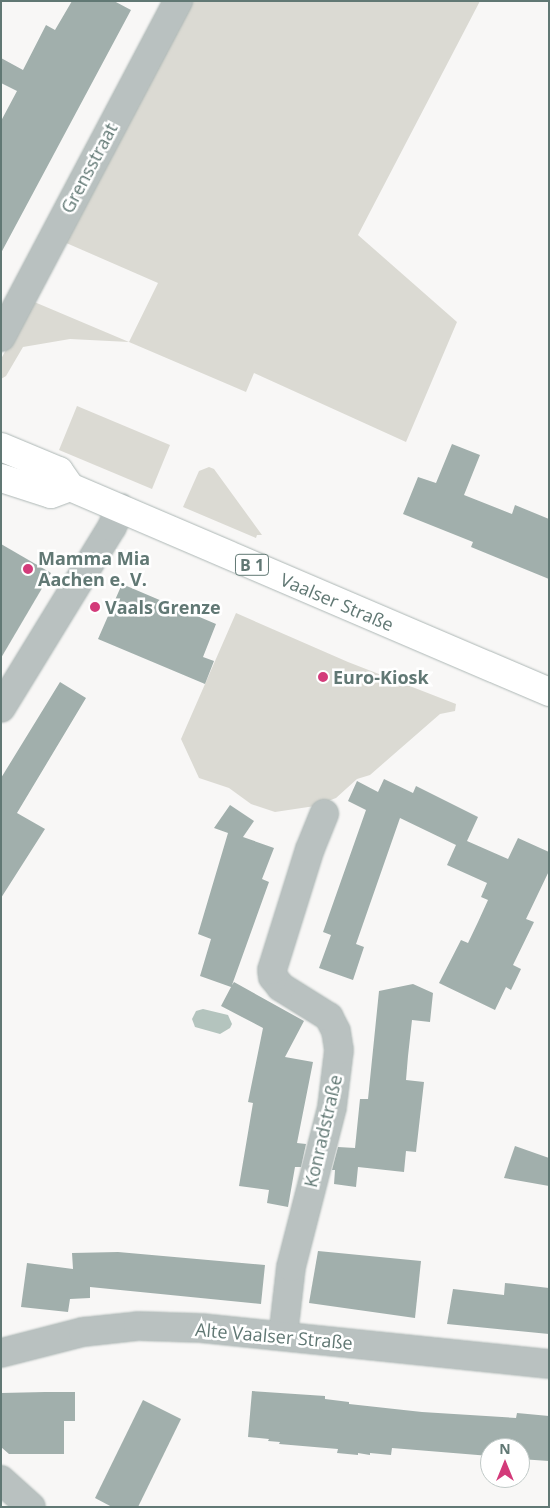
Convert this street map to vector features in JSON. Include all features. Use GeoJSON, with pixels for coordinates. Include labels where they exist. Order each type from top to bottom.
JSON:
{"type":"FeatureCollection","features":[{"type":"Feature","properties":{"kind":"main road","name":"Vaalser Straße"},"geometry":{"type":"LineString","coordinates":[[1,447],[58,471],[70,488],[549,692]]}},
{"type":"Feature","properties":{"kind":"main road"},"geometry":{"type":"LineString","coordinates":[[1,478],[52,494],[70,488]]}},
{"type":"Feature","properties":{"kind":"street","name":"Grensstraat"},"geometry":{"type":"LineString","coordinates":[[1,336],[178,1]]}},
{"type":"Feature","properties":{"kind":"street"},"geometry":{"type":"LineString","coordinates":[[1,708],[112,527],[120,508]]}},
{"type":"Feature","properties":{"kind":"street","name":"Konradstraße"},"geometry":{"type":"LineString","coordinates":[[283,1336],[291,1267],[332,1107],[339,1050],[336,1032],[329,1017],[281,987],[273,978],[272,970],[310,849],[324,814]]}},
{"type":"Feature","properties":{"kind":"street","name":"Alte Vaalser Straße"},"geometry":{"type":"LineString","coordinates":[[1,1353],[83,1332],[138,1326],[201,1328],[549,1364]]}},
{"type":"Feature","properties":{"kind":"street"},"geometry":{"type":"LineString","coordinates":[[1,1480],[31,1507]]}},
{"type":"Feature","properties":{"kind":"shaded area"},"geometry":{"type":"Polygon","coordinates":[[[193,1],[480,1],[358,235],[457,322],[406,442],[254,373],[246,392],[129,342],[158,283],[64,242],[193,1]]]}},
{"type":"Feature","properties":{"kind":"shaded area"},"geometry":{"type":"Polygon","coordinates":[[[32,301],[129,342],[70,339],[23,347],[6,376],[1,379],[1,359],[32,301]]]}},
{"type":"Feature","properties":{"kind":"shaded area"},"geometry":{"type":"Polygon","coordinates":[[[77,406],[170,445],[152,489],[59,450],[77,406]]]}},
{"type":"Feature","properties":{"kind":"shaded area"},"geometry":{"type":"Polygon","coordinates":[[[209,467],[214,469],[262,535],[257,535],[256,538],[183,507],[199,471],[209,467]]]}},
{"type":"Feature","properties":{"kind":"shaded area"},"geometry":{"type":"Polygon","coordinates":[[[236,613],[348,662],[456,704],[455,711],[440,714],[370,775],[357,779],[336,798],[315,806],[275,812],[251,804],[229,788],[199,778],[181,739],[236,613]]]}},
{"type":"Feature","properties":{"kind":"shaded area"},"geometry":{"type":"Polygon","coordinates":[[[203,1009],[228,1015],[232,1024],[230,1028],[220,1034],[195,1027],[192,1019],[196,1011],[203,1009]]]}},
{"type":"Feature","properties":{"kind":"building"},"geometry":{"type":"Polygon","coordinates":[[[72,1],[114,1],[131,10],[1,253],[1,121],[17,91],[1,83],[1,58],[23,70],[46,25],[55,30],[72,1]]]}},
{"type":"Feature","properties":{"kind":"building"},"geometry":{"type":"Polygon","coordinates":[[[452,444],[480,455],[464,495],[512,514],[515,505],[549,519],[549,579],[471,547],[473,542],[403,514],[418,477],[436,483],[452,444]]]}},
{"type":"Feature","properties":{"kind":"building"},"geometry":{"type":"Polygon","coordinates":[[[1,544],[51,573],[1,658],[1,544]]]}},
{"type":"Feature","properties":{"kind":"building"},"geometry":{"type":"Polygon","coordinates":[[[122,584],[216,624],[203,657],[214,661],[205,684],[98,639],[122,584]]]}},
{"type":"Feature","properties":{"kind":"building"},"geometry":{"type":"Polygon","coordinates":[[[60,682],[86,698],[17,813],[45,829],[1,898],[1,778],[60,682]]]}},
{"type":"Feature","properties":{"kind":"building"},"geometry":{"type":"Polygon","coordinates":[[[384,779],[413,793],[416,786],[478,817],[467,841],[508,859],[518,838],[549,852],[549,871],[526,919],[534,922],[513,965],[521,969],[511,990],[506,987],[495,1010],[439,983],[461,940],[468,943],[488,900],[481,897],[487,883],[447,865],[456,845],[400,818],[356,944],[364,947],[353,980],[319,968],[331,935],[323,932],[366,810],[348,801],[357,781],[378,792],[384,779]]]}},
{"type":"Feature","properties":{"kind":"building"},"geometry":{"type":"Polygon","coordinates":[[[230,805],[254,821],[243,837],[274,848],[262,879],[269,882],[232,985],[234,982],[304,1021],[285,1057],[313,1062],[297,1143],[306,1144],[301,1167],[295,1167],[288,1207],[267,1203],[269,1190],[239,1186],[253,1103],[248,1102],[263,1028],[221,1006],[231,987],[200,976],[211,939],[198,934],[228,833],[214,828],[230,805]]]}},
{"type":"Feature","properties":{"kind":"building"},"geometry":{"type":"Polygon","coordinates":[[[413,984],[433,993],[430,1022],[412,1020],[408,1056],[406,1080],[424,1082],[416,1152],[406,1151],[404,1172],[358,1167],[356,1187],[334,1184],[335,1170],[332,1170],[338,1147],[355,1148],[360,1099],[368,1099],[379,991],[413,984]]]}},
{"type":"Feature","properties":{"kind":"building"},"geometry":{"type":"Polygon","coordinates":[[[515,1146],[549,1158],[549,1186],[504,1178],[515,1146]]]}},
{"type":"Feature","properties":{"kind":"building"},"geometry":{"type":"Polygon","coordinates":[[[318,1251],[421,1261],[415,1318],[309,1303],[318,1251]]]}},
{"type":"Feature","properties":{"kind":"building"},"geometry":{"type":"Polygon","coordinates":[[[118,1252],[265,1265],[261,1304],[90,1287],[90,1298],[70,1299],[68,1312],[21,1307],[27,1263],[73,1269],[72,1253],[118,1252]]]}},
{"type":"Feature","properties":{"kind":"building"},"geometry":{"type":"Polygon","coordinates":[[[505,1283],[549,1288],[549,1334],[447,1324],[453,1289],[504,1295],[505,1283]]]}},
{"type":"Feature","properties":{"kind":"building"},"geometry":{"type":"Polygon","coordinates":[[[252,1391],[325,1396],[325,1399],[349,1402],[349,1404],[422,1412],[516,1418],[517,1413],[549,1416],[549,1461],[530,1460],[530,1438],[480,1438],[480,1455],[392,1448],[391,1455],[358,1453],[358,1455],[337,1453],[338,1449],[279,1444],[280,1442],[268,1441],[269,1439],[248,1437],[252,1391]]]}},
{"type":"Feature","properties":{"kind":"building"},"geometry":{"type":"Polygon","coordinates":[[[75,1392],[75,1421],[64,1421],[64,1454],[9,1454],[1,1447],[1,1393],[75,1392]]]}},
{"type":"Feature","properties":{"kind":"building"},"geometry":{"type":"Polygon","coordinates":[[[143,1400],[181,1419],[138,1507],[112,1507],[95,1498],[143,1400]]]}},
{"type":"Feature","properties":{"kind":"place","name":"Mamma Mia Aachen e. V."},"geometry":{"type":"Point","coordinates":[28,569]}},
{"type":"Feature","properties":{"kind":"place","name":"Vaals Grenze"},"geometry":{"type":"Point","coordinates":[95,607]}},
{"type":"Feature","properties":{"kind":"place","name":"Euro-Kiosk"},"geometry":{"type":"Point","coordinates":[323,677]}}]}
